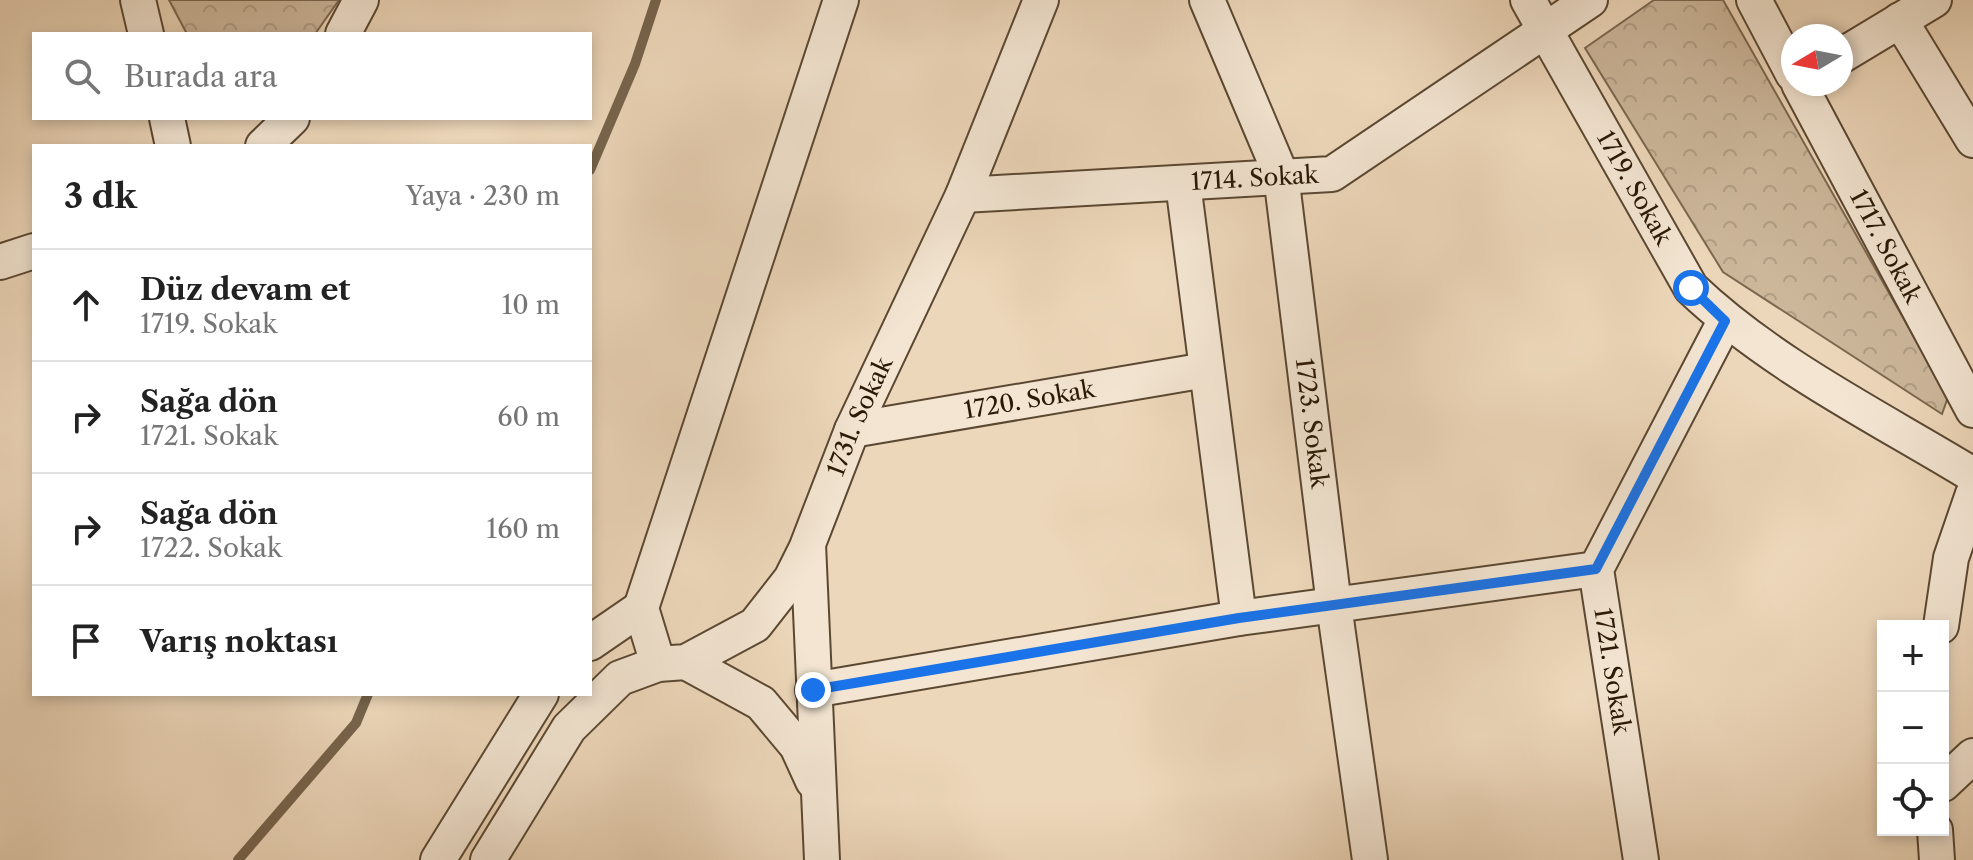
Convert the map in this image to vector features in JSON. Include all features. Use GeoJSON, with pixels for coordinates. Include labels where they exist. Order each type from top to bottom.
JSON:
{"type":"FeatureCollection","features":[{"type":"Feature","properties":{"kind":"street"},"geometry":{"type":"LineString","coordinates":[[138,0],[146,32]]}},
{"type":"Feature","properties":{"kind":"street"},"geometry":{"type":"LineString","coordinates":[[344,32],[361,0]]}},
{"type":"Feature","properties":{"kind":"street"},"geometry":{"type":"LineString","coordinates":[[592,642],[641,608],[841,0]]}},
{"type":"Feature","properties":{"kind":"street","name":"1731. Sokak"},"geometry":{"type":"LineString","coordinates":[[822,860],[808,544],[852,430],[963,195],[1041,0]]}},
{"type":"Feature","properties":{"kind":"street","name":"1723. Sokak"},"geometry":{"type":"LineString","coordinates":[[1207,0],[1281,175],[1334,605],[1370,860]]}},
{"type":"Feature","properties":{"kind":"street","name":"1719. Sokak"},"geometry":{"type":"LineString","coordinates":[[1528,0],[1691,288],[1725,321],[1973,475]]}},
{"type":"Feature","properties":{"kind":"street","name":"1714. Sokak"},"geometry":{"type":"LineString","coordinates":[[963,195],[1332,174],[1590,0]]}},
{"type":"Feature","properties":{"kind":"street"},"geometry":{"type":"LineString","coordinates":[[1754,0],[1781,51]]}},
{"type":"Feature","properties":{"kind":"street"},"geometry":{"type":"LineString","coordinates":[[1853,49],[1934,0]]}},
{"type":"Feature","properties":{"kind":"street"},"geometry":{"type":"LineString","coordinates":[[1900,20],[1973,140]]}},
{"type":"Feature","properties":{"kind":"street","name":"1717. Sokak"},"geometry":{"type":"LineString","coordinates":[[1805,96],[1973,410]]}},
{"type":"Feature","properties":{"kind":"street"},"geometry":{"type":"LineString","coordinates":[[167,120],[173,144]]}},
{"type":"Feature","properties":{"kind":"street"},"geometry":{"type":"LineString","coordinates":[[265,144],[290,120]]}},
{"type":"Feature","properties":{"kind":"street"},"geometry":{"type":"LineString","coordinates":[[1183,183],[1239,618]]}},
{"type":"Feature","properties":{"kind":"street"},"geometry":{"type":"LineString","coordinates":[[0,262],[32,252]]}},
{"type":"Feature","properties":{"kind":"street"},"geometry":{"type":"LineString","coordinates":[[813,690],[1239,618],[1596,569],[1725,321]]}},
{"type":"Feature","properties":{"kind":"street","name":"1720. Sokak"},"geometry":{"type":"LineString","coordinates":[[852,430],[1206,370]]}},
{"type":"Feature","properties":{"kind":"street"},"geometry":{"type":"LineString","coordinates":[[1942,620],[1951,558],[1973,494]]}},
{"type":"Feature","properties":{"kind":"street"},"geometry":{"type":"LineString","coordinates":[[488,860],[569,728],[620,678],[672,663],[755,625],[791,579],[808,544]]}},
{"type":"Feature","properties":{"kind":"street","name":"1721. Sokak"},"geometry":{"type":"LineString","coordinates":[[1596,569],[1641,860]]}},
{"type":"Feature","properties":{"kind":"street"},"geometry":{"type":"LineString","coordinates":[[641,608],[672,663],[761,703],[797,746],[821,796]]}},
{"type":"Feature","properties":{"kind":"street"},"geometry":{"type":"LineString","coordinates":[[438,860],[540,696]]}},
{"type":"Feature","properties":{"kind":"street"},"geometry":{"type":"LineString","coordinates":[[1949,778],[1973,756]]}},
{"type":"Feature","properties":{"kind":"street"},"geometry":{"type":"LineString","coordinates":[[1935,836],[1937,860]]}},
{"type":"Feature","properties":{"kind":"green space"},"geometry":{"type":"Polygon","coordinates":[[[169,0],[339,0],[316,32],[186,32],[169,0]]]}},
{"type":"Feature","properties":{"kind":"green space"},"geometry":{"type":"Polygon","coordinates":[[[1654,0],[1723,0],[1948,397],[1942,414],[1723,272],[1585,48],[1654,0]]]}},
{"type":"Feature","properties":{"kind":"waterway"},"geometry":{"type":"LineString","coordinates":[[592,165],[635,64],[656,0]]}},
{"type":"Feature","properties":{"kind":"waterway"},"geometry":{"type":"LineString","coordinates":[[238,860],[356,723],[367,696]]}},
{"type":"Feature","properties":{"kind":"route"},"geometry":{"type":"LineString","coordinates":[[813,690],[1239,618],[1596,569],[1725,321],[1691,288]]}}]}
